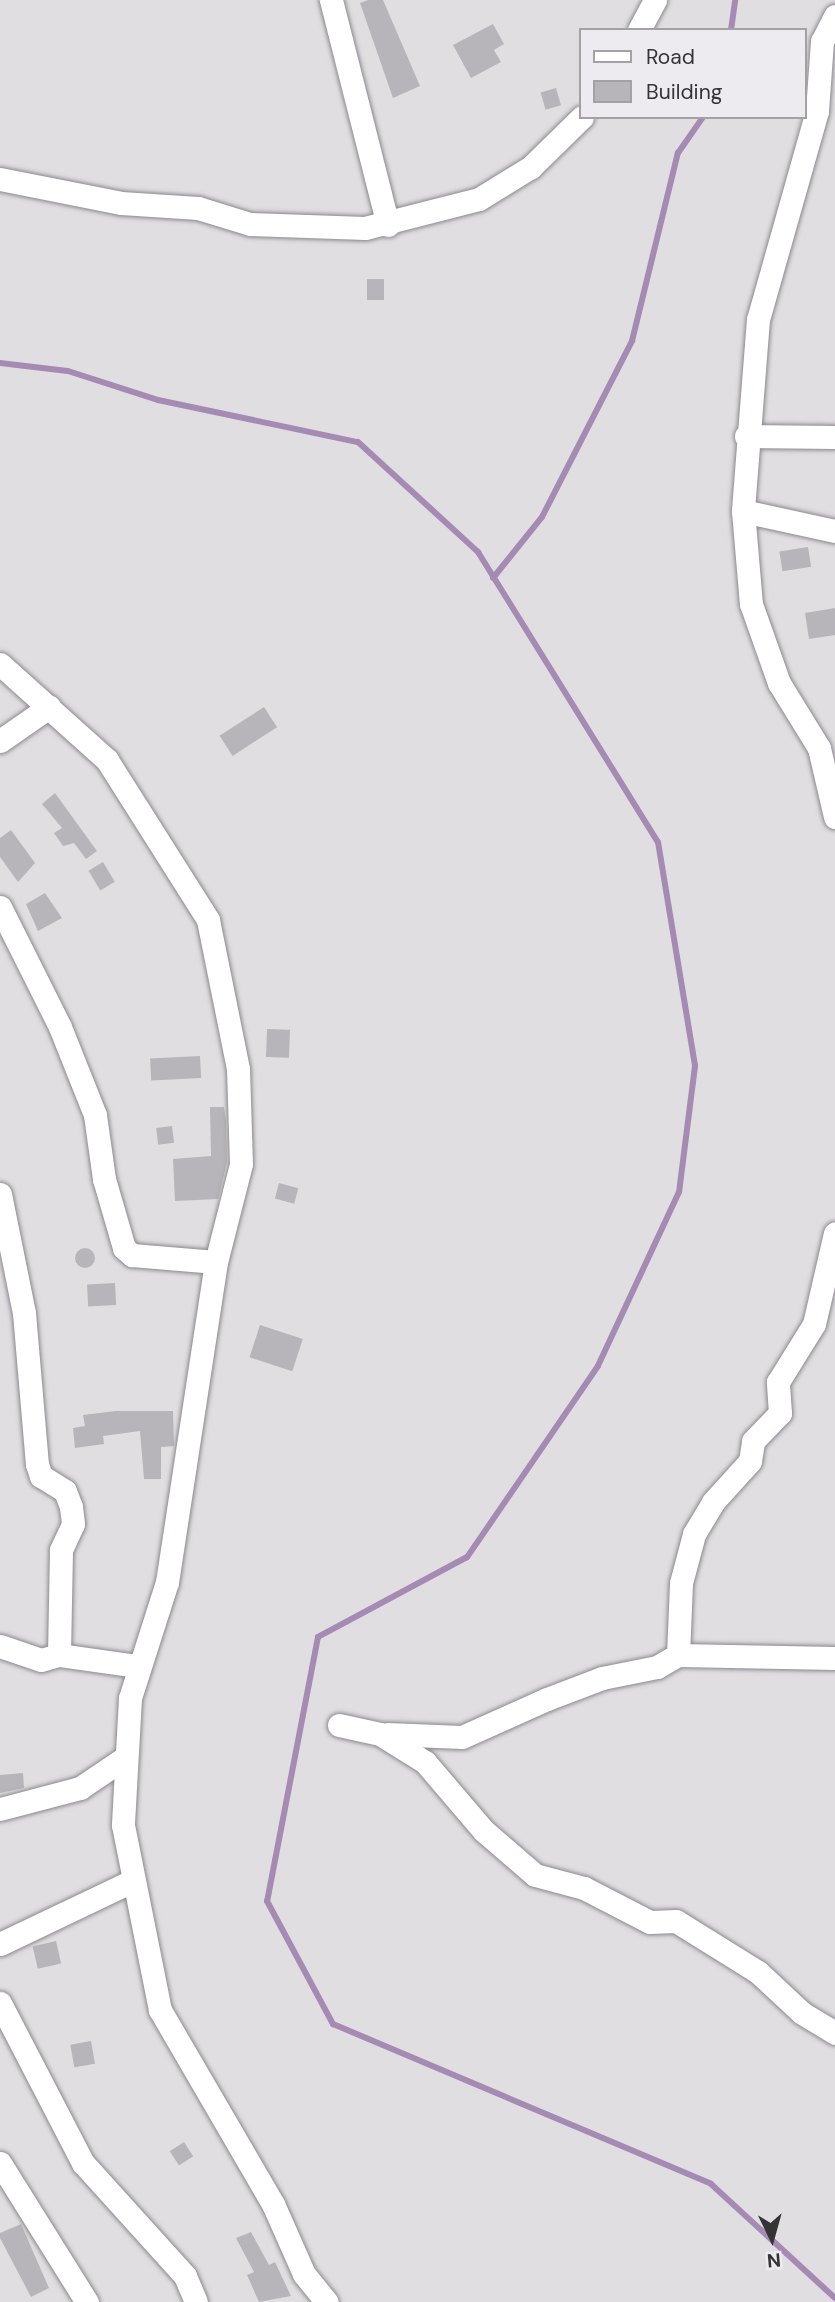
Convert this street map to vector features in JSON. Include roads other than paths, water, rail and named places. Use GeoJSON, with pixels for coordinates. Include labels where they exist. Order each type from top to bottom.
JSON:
{"type":"FeatureCollection","features":[{"type":"Feature","properties":{"kind":"street"},"geometry":{"type":"LineString","coordinates":[[331,0],[388,225]]}},
{"type":"Feature","properties":{"kind":"street"},"geometry":{"type":"LineString","coordinates":[[640,28],[656,0]]}},
{"type":"Feature","properties":{"kind":"street"},"geometry":{"type":"LineString","coordinates":[[835,16],[822,41],[817,111],[758,319],[746,436],[743,511],[751,604],[779,683],[819,748],[835,817]]}},
{"type":"Feature","properties":{"kind":"street"},"geometry":{"type":"LineString","coordinates":[[0,179],[121,203],[198,208],[250,224],[388,225],[441,212],[504,186],[580,119]]}},
{"type":"Feature","properties":{"kind":"street"},"geometry":{"type":"LineString","coordinates":[[746,436],[835,437]]}},
{"type":"Feature","properties":{"kind":"street"},"geometry":{"type":"LineString","coordinates":[[743,511],[835,531]]}},
{"type":"Feature","properties":{"kind":"street"},"geometry":{"type":"LineString","coordinates":[[0,664],[107,760],[208,920],[239,1069],[242,1130],[238,1180],[216,1262],[167,1582],[137,1666],[126,1757],[123,1825],[132,1881],[160,2010],[273,2204],[304,2274],[327,2302]]}},
{"type":"Feature","properties":{"kind":"street"},"geometry":{"type":"LineString","coordinates":[[0,741],[49,707]]}},
{"type":"Feature","properties":{"kind":"street"},"geometry":{"type":"LineString","coordinates":[[0,907],[60,1027],[95,1115],[104,1179],[124,1248],[132,1255],[216,1262]]}},
{"type":"Feature","properties":{"kind":"street"},"geometry":{"type":"LineString","coordinates":[[0,1194],[24,1313],[37,1464],[41,1476],[65,1491],[71,1507],[73,1524],[61,1550],[59,1655]]}},
{"type":"Feature","properties":{"kind":"street"},"geometry":{"type":"LineString","coordinates":[[678,1655],[681,1584],[694,1534],[713,1502],[750,1461],[753,1441],[780,1413],[778,1382],[814,1324],[835,1233]]}},
{"type":"Feature","properties":{"kind":"street"},"geometry":{"type":"LineString","coordinates":[[0,1646],[41,1660],[59,1655],[137,1666]]}},
{"type":"Feature","properties":{"kind":"street"},"geometry":{"type":"LineString","coordinates":[[339,1725],[380,1734],[462,1737],[559,1694],[657,1667],[678,1655],[835,1658]]}},
{"type":"Feature","properties":{"kind":"street"},"geometry":{"type":"LineString","coordinates":[[380,1734],[440,1774],[484,1831],[535,1875],[584,1888],[650,1922],[676,1921],[758,1972],[802,2013],[835,2033]]}},
{"type":"Feature","properties":{"kind":"street"},"geometry":{"type":"LineString","coordinates":[[0,1809],[80,1788],[126,1757]]}},
{"type":"Feature","properties":{"kind":"street"},"geometry":{"type":"LineString","coordinates":[[0,1944],[132,1881]]}},
{"type":"Feature","properties":{"kind":"street"},"geometry":{"type":"LineString","coordinates":[[0,2003],[83,2163],[185,2276],[196,2302]]}},
{"type":"Feature","properties":{"kind":"street"},"geometry":{"type":"LineString","coordinates":[[0,2164],[87,2302]]}},
{"type":"Feature","properties":{"kind":"waterway"},"geometry":{"type":"LineString","coordinates":[[731,28],[735,0]]}},
{"type":"Feature","properties":{"kind":"waterway"},"geometry":{"type":"LineString","coordinates":[[493,578],[542,517],[632,341],[678,153],[702,119]]}},
{"type":"Feature","properties":{"kind":"waterway"},"geometry":{"type":"LineString","coordinates":[[0,363],[68,371],[158,400],[358,442],[478,552],[658,842],[695,1066],[679,1192],[598,1366],[467,1557],[318,1637],[267,1901],[333,2024],[711,2184],[835,2298]]}}]}
